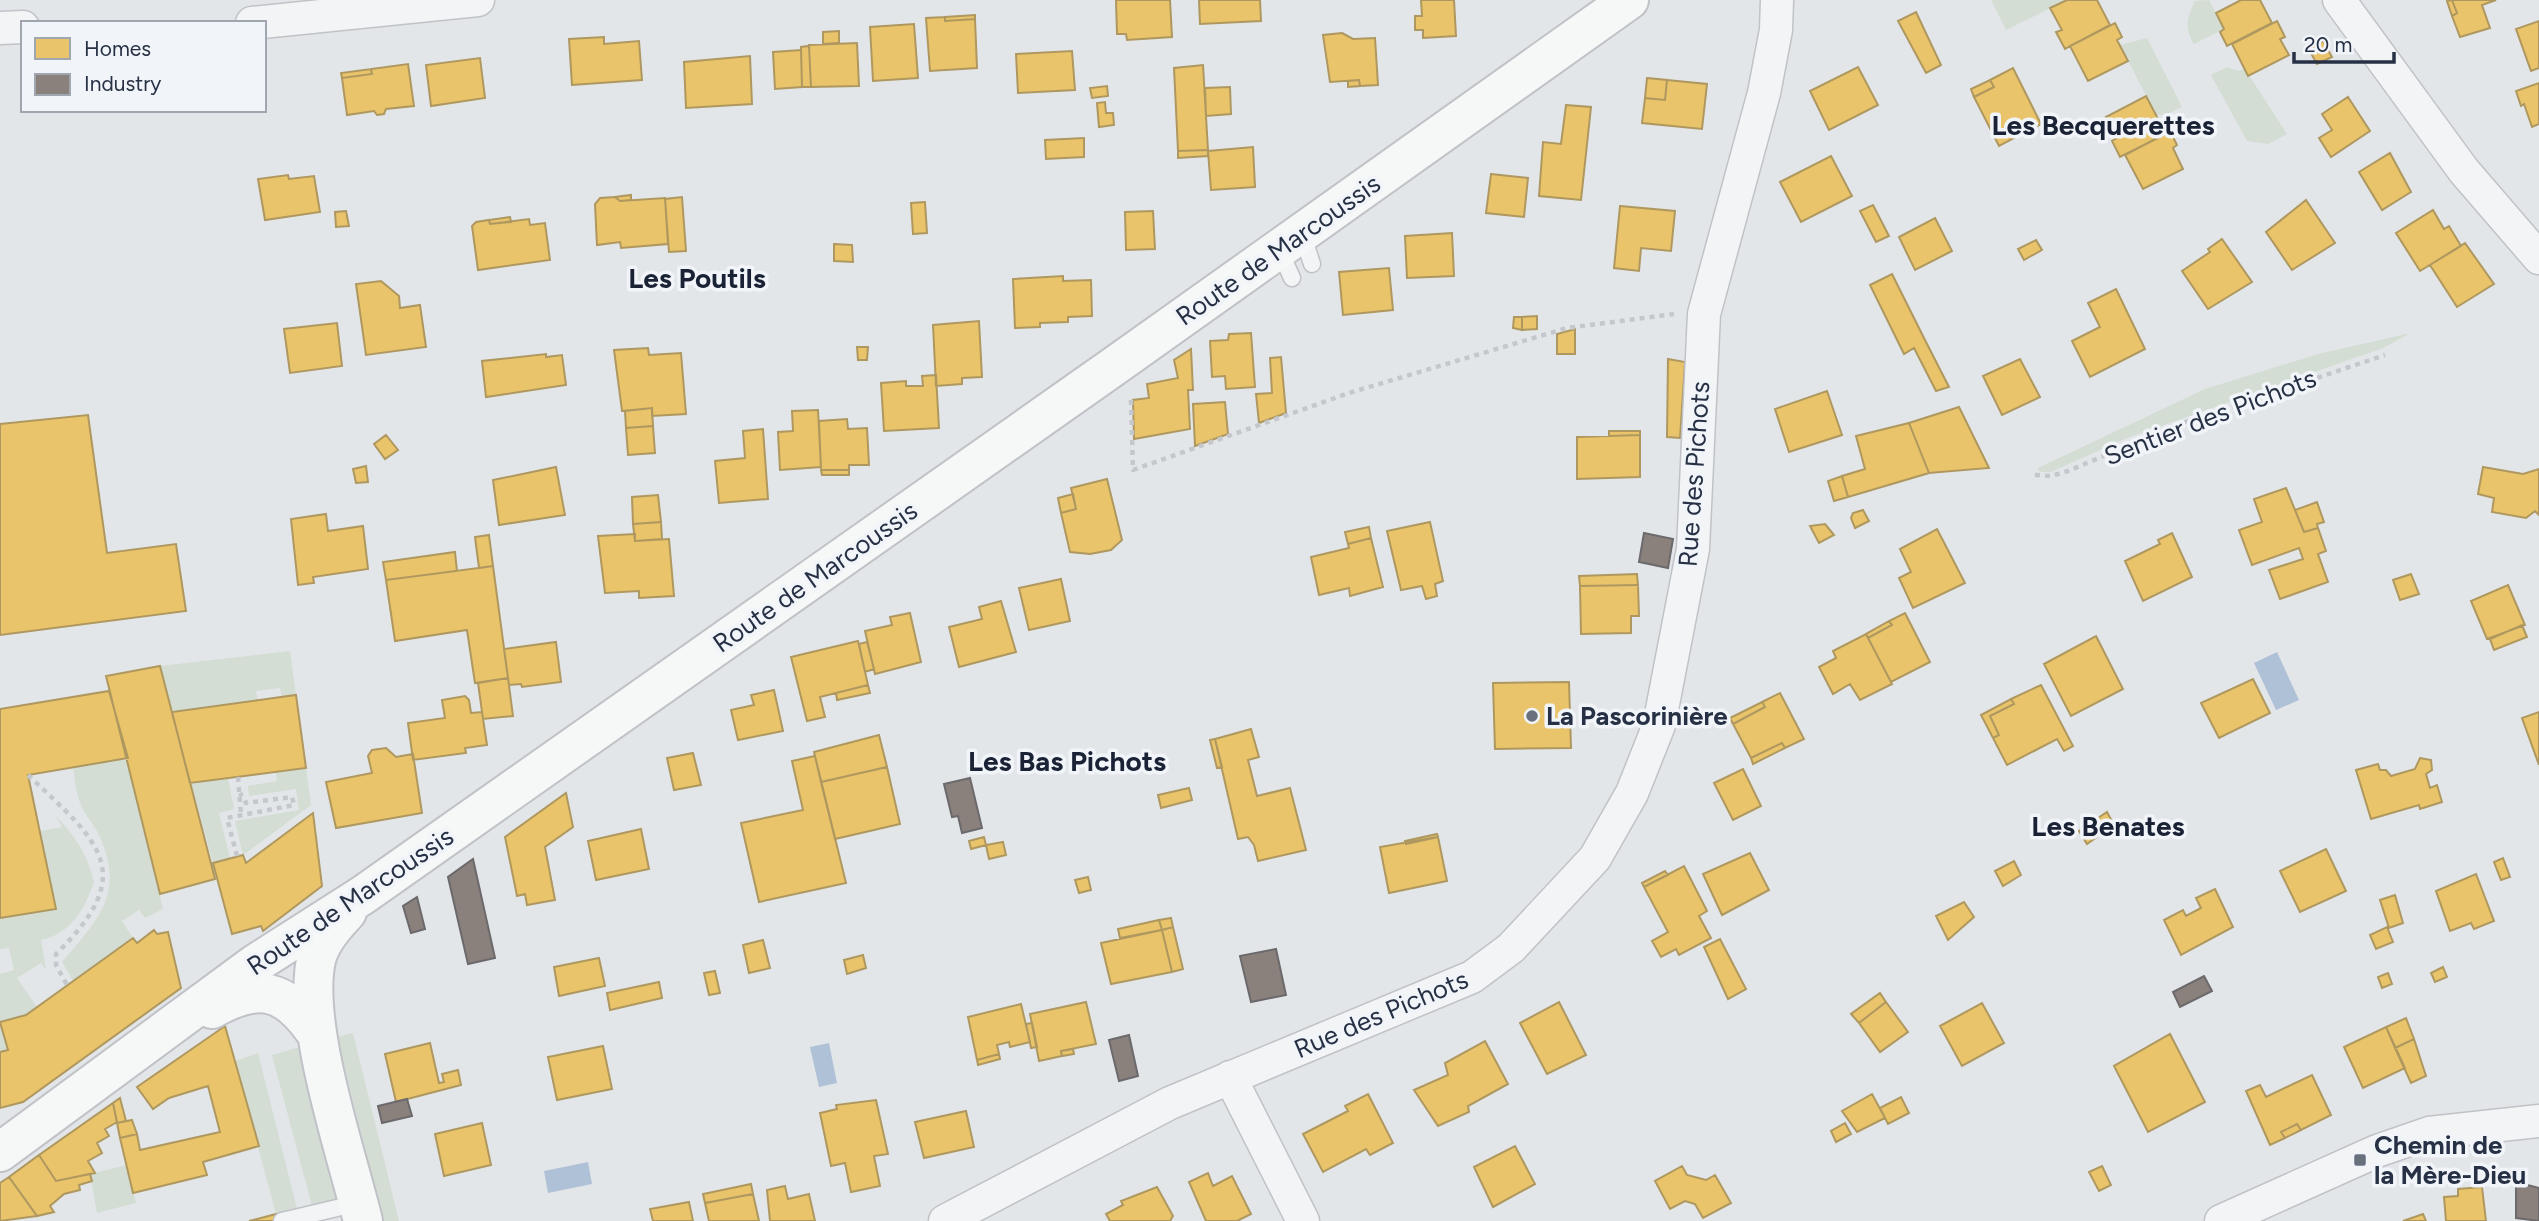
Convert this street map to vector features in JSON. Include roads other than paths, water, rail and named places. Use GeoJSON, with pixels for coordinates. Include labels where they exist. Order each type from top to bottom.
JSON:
{"type":"FeatureCollection","features":[{"type":"Feature","properties":{"kind":"main road","name":"Route de Marcoussis"},"geometry":{"type":"LineString","coordinates":[[0,1152],[149,1045],[255,964],[363,894],[1296,256],[1629,0]]}},
{"type":"Feature","properties":{"kind":"main road"},"geometry":{"type":"LineString","coordinates":[[360,1212],[316,1033],[314,978],[318,955],[326,935],[363,894]]}},
{"type":"Feature","properties":{"kind":"main road"},"geometry":{"type":"LineString","coordinates":[[149,1045],[232,998],[249,992],[268,993],[284,999],[301,1011],[316,1033]]}},
{"type":"Feature","properties":{"kind":"street"},"geometry":{"type":"LineString","coordinates":[[261,21],[312,8],[478,0]]}},
{"type":"Feature","properties":{"kind":"street","name":"Rue des Pichots"},"geometry":{"type":"LineString","coordinates":[[945,1221],[1170,1103],[1472,977],[1511,948],[1595,858],[1632,793],[1659,724],[1693,549],[1704,314],[1764,93],[1776,30],[1777,0]]}},
{"type":"Feature","properties":{"kind":"street"},"geometry":{"type":"LineString","coordinates":[[2339,0],[2464,171],[2539,258]]}},
{"type":"Feature","properties":{"kind":"street"},"geometry":{"type":"LineString","coordinates":[[0,28],[21,27]]}},
{"type":"Feature","properties":{"kind":"street"},"geometry":{"type":"LineString","coordinates":[[1230,1077],[1303,1221]]}},
{"type":"Feature","properties":{"kind":"street"},"geometry":{"type":"LineString","coordinates":[[2221,1221],[2377,1151],[2429,1133],[2539,1121]]}},
{"type":"Feature","properties":{"kind":"lane"},"geometry":{"type":"LineString","coordinates":[[282,1221],[360,1212]]}},
{"type":"Feature","properties":{"kind":"water"},"geometry":{"type":"Polygon","coordinates":[[[2277,652],[2299,700],[2276,710],[2254,663],[2277,652]]]}},
{"type":"Feature","properties":{"kind":"water"},"geometry":{"type":"Polygon","coordinates":[[[829,1043],[837,1083],[819,1087],[810,1047],[829,1043]]]}},
{"type":"Feature","properties":{"kind":"water"},"geometry":{"type":"Polygon","coordinates":[[[588,1162],[592,1184],[548,1193],[544,1171],[588,1162]]]}},
{"type":"Feature","properties":{"kind":"place","name":"La Pascorinière"},"geometry":{"type":"Point","coordinates":[1532,716]}},
{"type":"Feature","properties":{"kind":"place","name":"Chemin de la Mère-Dieu"},"geometry":{"type":"Point","coordinates":[2360,1160]}},
{"type":"Feature","properties":{"kind":"district","name":"Les Becquerettes"},"geometry":{"type":"Point","coordinates":[2103,125]}},
{"type":"Feature","properties":{"kind":"district","name":"Les Poutils"},"geometry":{"type":"Point","coordinates":[697,278]}},
{"type":"Feature","properties":{"kind":"district","name":"Les Bas Pichots"},"geometry":{"type":"Point","coordinates":[1067,761]}},
{"type":"Feature","properties":{"kind":"district","name":"Les Benates"},"geometry":{"type":"Point","coordinates":[2108,826]}}]}
